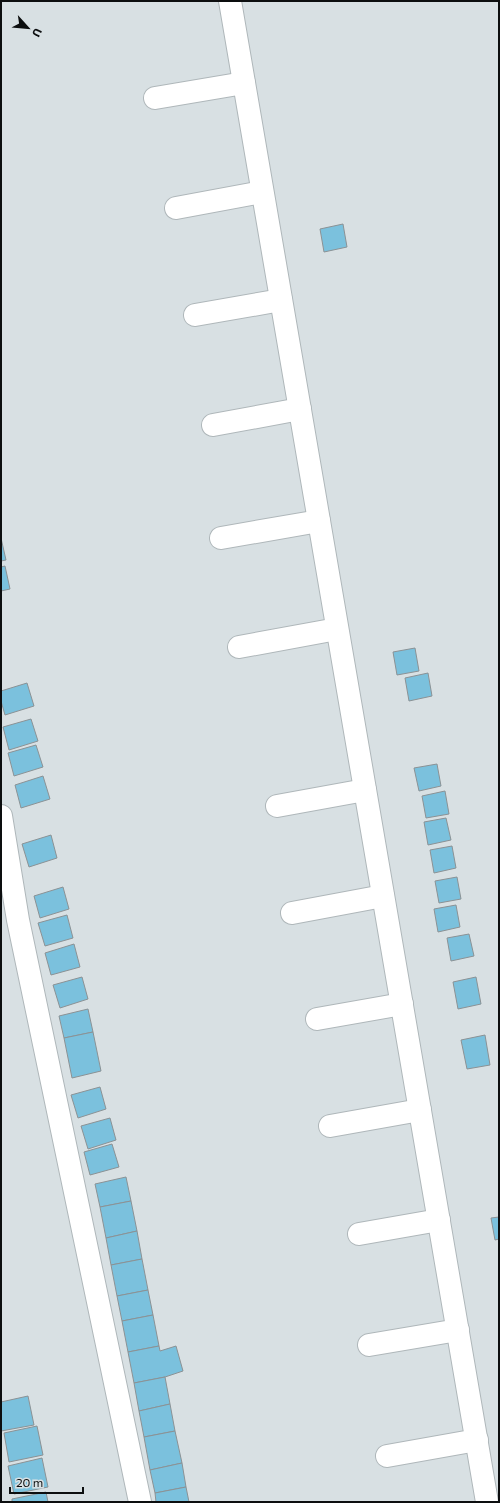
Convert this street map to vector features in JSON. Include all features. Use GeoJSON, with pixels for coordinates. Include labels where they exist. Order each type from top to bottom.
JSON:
{"type":"FeatureCollection","features":[{"type":"Feature","properties":{"kind":"street"},"geometry":{"type":"LineString","coordinates":[[230,1],[487,1502]]}},
{"type":"Feature","properties":{"kind":"street"},"geometry":{"type":"LineString","coordinates":[[156,98],[244,83]]}},
{"type":"Feature","properties":{"kind":"street"},"geometry":{"type":"LineString","coordinates":[[176,208],[262,192]]}},
{"type":"Feature","properties":{"kind":"street"},"geometry":{"type":"LineString","coordinates":[[195,315],[281,300]]}},
{"type":"Feature","properties":{"kind":"street"},"geometry":{"type":"LineString","coordinates":[[213,425],[300,409]]}},
{"type":"Feature","properties":{"kind":"street"},"geometry":{"type":"LineString","coordinates":[[221,538],[319,521]]}},
{"type":"Feature","properties":{"kind":"street"},"geometry":{"type":"LineString","coordinates":[[239,647],[338,629]]}},
{"type":"Feature","properties":{"kind":"street"},"geometry":{"type":"LineString","coordinates":[[277,806],[365,790]]}},
{"type":"Feature","properties":{"kind":"street"},"geometry":{"type":"LineString","coordinates":[[1,816],[18,920],[140,1502]]}},
{"type":"Feature","properties":{"kind":"street"},"geometry":{"type":"LineString","coordinates":[[292,913],[383,896]]}},
{"type":"Feature","properties":{"kind":"street"},"geometry":{"type":"LineString","coordinates":[[317,1019],[402,1004]]}},
{"type":"Feature","properties":{"kind":"street"},"geometry":{"type":"LineString","coordinates":[[330,1126],[420,1110]]}},
{"type":"Feature","properties":{"kind":"street"},"geometry":{"type":"LineString","coordinates":[[359,1234],[439,1220]]}},
{"type":"Feature","properties":{"kind":"street"},"geometry":{"type":"LineString","coordinates":[[369,1346],[458,1330]]}},
{"type":"Feature","properties":{"kind":"street"},"geometry":{"type":"LineString","coordinates":[[387,1456],[477,1440]]}},
{"type":"Feature","properties":{"kind":"building"},"geometry":{"type":"Polygon","coordinates":[[[343,224],[347,247],[324,252],[320,229],[343,224]]]}},
{"type":"Feature","properties":{"kind":"building"},"geometry":{"type":"Polygon","coordinates":[[[1,538],[6,560],[1,561],[1,538]]]}},
{"type":"Feature","properties":{"kind":"building"},"geometry":{"type":"Polygon","coordinates":[[[5,566],[10,589],[1,591],[1,567],[5,566]]]}},
{"type":"Feature","properties":{"kind":"building"},"geometry":{"type":"Polygon","coordinates":[[[415,648],[419,671],[397,675],[393,652],[415,648]]]}},
{"type":"Feature","properties":{"kind":"building"},"geometry":{"type":"Polygon","coordinates":[[[428,673],[432,696],[409,701],[405,678],[428,673]]]}},
{"type":"Feature","properties":{"kind":"building"},"geometry":{"type":"Polygon","coordinates":[[[27,683],[34,706],[5,715],[1,701],[1,691],[27,683]]]}},
{"type":"Feature","properties":{"kind":"building"},"geometry":{"type":"Polygon","coordinates":[[[31,719],[38,741],[9,750],[3,727],[31,719]]]}},
{"type":"Feature","properties":{"kind":"building"},"geometry":{"type":"Polygon","coordinates":[[[36,745],[43,767],[14,776],[8,753],[36,745]]]}},
{"type":"Feature","properties":{"kind":"building"},"geometry":{"type":"Polygon","coordinates":[[[437,764],[441,786],[419,791],[414,768],[437,764]]]}},
{"type":"Feature","properties":{"kind":"building"},"geometry":{"type":"Polygon","coordinates":[[[43,776],[50,799],[21,808],[15,785],[43,776]]]}},
{"type":"Feature","properties":{"kind":"building"},"geometry":{"type":"Polygon","coordinates":[[[445,791],[449,814],[426,818],[422,796],[445,791]]]}},
{"type":"Feature","properties":{"kind":"building"},"geometry":{"type":"Polygon","coordinates":[[[446,818],[451,840],[428,845],[424,822],[446,818]]]}},
{"type":"Feature","properties":{"kind":"building"},"geometry":{"type":"Polygon","coordinates":[[[51,835],[57,858],[29,867],[22,844],[51,835]]]}},
{"type":"Feature","properties":{"kind":"building"},"geometry":{"type":"Polygon","coordinates":[[[452,846],[456,868],[434,873],[430,850],[452,846]]]}},
{"type":"Feature","properties":{"kind":"building"},"geometry":{"type":"Polygon","coordinates":[[[457,877],[461,899],[439,903],[435,881],[457,877]]]}},
{"type":"Feature","properties":{"kind":"building"},"geometry":{"type":"Polygon","coordinates":[[[63,887],[69,909],[40,918],[34,896],[63,887]]]}},
{"type":"Feature","properties":{"kind":"building"},"geometry":{"type":"Polygon","coordinates":[[[456,905],[460,927],[438,932],[434,909],[456,905]]]}},
{"type":"Feature","properties":{"kind":"building"},"geometry":{"type":"Polygon","coordinates":[[[67,915],[73,938],[45,946],[38,923],[67,915]]]}},
{"type":"Feature","properties":{"kind":"building"},"geometry":{"type":"Polygon","coordinates":[[[469,934],[474,956],[451,961],[447,938],[469,934]]]}},
{"type":"Feature","properties":{"kind":"building"},"geometry":{"type":"Polygon","coordinates":[[[74,944],[80,967],[51,975],[45,953],[74,944]]]}},
{"type":"Feature","properties":{"kind":"building"},"geometry":{"type":"Polygon","coordinates":[[[82,977],[88,999],[60,1008],[53,985],[82,977]]]}},
{"type":"Feature","properties":{"kind":"building"},"geometry":{"type":"Polygon","coordinates":[[[476,977],[481,1004],[458,1009],[453,982],[476,977]]]}},
{"type":"Feature","properties":{"kind":"building"},"geometry":{"type":"Polygon","coordinates":[[[88,1009],[93,1032],[64,1038],[59,1016],[88,1009]]]}},
{"type":"Feature","properties":{"kind":"building"},"geometry":{"type":"Polygon","coordinates":[[[93,1032],[101,1071],[72,1078],[64,1038],[93,1032]]]}},
{"type":"Feature","properties":{"kind":"building"},"geometry":{"type":"Polygon","coordinates":[[[485,1035],[490,1065],[467,1069],[461,1040],[485,1035]]]}},
{"type":"Feature","properties":{"kind":"building"},"geometry":{"type":"Polygon","coordinates":[[[100,1087],[106,1109],[78,1118],[71,1095],[100,1087]]]}},
{"type":"Feature","properties":{"kind":"building"},"geometry":{"type":"Polygon","coordinates":[[[110,1118],[116,1140],[88,1149],[81,1126],[110,1118]]]}},
{"type":"Feature","properties":{"kind":"building"},"geometry":{"type":"Polygon","coordinates":[[[112,1144],[119,1167],[90,1175],[84,1152],[112,1144]]]}},
{"type":"Feature","properties":{"kind":"building"},"geometry":{"type":"Polygon","coordinates":[[[126,1177],[131,1201],[100,1207],[95,1184],[126,1177]]]}},
{"type":"Feature","properties":{"kind":"building"},"geometry":{"type":"Polygon","coordinates":[[[131,1201],[137,1231],[106,1238],[100,1207],[131,1201]]]}},
{"type":"Feature","properties":{"kind":"building"},"geometry":{"type":"Polygon","coordinates":[[[499,1217],[499,1239],[495,1240],[491,1218],[499,1217]]]}},
{"type":"Feature","properties":{"kind":"building"},"geometry":{"type":"Polygon","coordinates":[[[137,1231],[142,1259],[111,1265],[106,1238],[137,1231]]]}},
{"type":"Feature","properties":{"kind":"building"},"geometry":{"type":"Polygon","coordinates":[[[142,1259],[148,1290],[117,1296],[111,1265],[142,1259]]]}},
{"type":"Feature","properties":{"kind":"building"},"geometry":{"type":"Polygon","coordinates":[[[148,1290],[153,1315],[122,1321],[117,1296],[148,1290]]]}},
{"type":"Feature","properties":{"kind":"building"},"geometry":{"type":"Polygon","coordinates":[[[153,1315],[159,1346],[128,1352],[122,1321],[153,1315]]]}},
{"type":"Feature","properties":{"kind":"building"},"geometry":{"type":"Polygon","coordinates":[[[159,1346],[160,1351],[176,1346],[183,1371],[165,1377],[134,1383],[128,1352],[159,1346]]]}},
{"type":"Feature","properties":{"kind":"building"},"geometry":{"type":"Polygon","coordinates":[[[165,1377],[170,1404],[139,1411],[134,1383],[165,1377]]]}},
{"type":"Feature","properties":{"kind":"building"},"geometry":{"type":"Polygon","coordinates":[[[28,1396],[34,1425],[1,1431],[1,1402],[28,1396]]]}},
{"type":"Feature","properties":{"kind":"building"},"geometry":{"type":"Polygon","coordinates":[[[170,1404],[175,1431],[144,1437],[139,1411],[170,1404]]]}},
{"type":"Feature","properties":{"kind":"building"},"geometry":{"type":"Polygon","coordinates":[[[37,1426],[43,1455],[9,1462],[4,1433],[37,1426]]]}},
{"type":"Feature","properties":{"kind":"building"},"geometry":{"type":"Polygon","coordinates":[[[175,1431],[182,1463],[150,1470],[144,1437],[175,1431]]]}},
{"type":"Feature","properties":{"kind":"building"},"geometry":{"type":"Polygon","coordinates":[[[42,1458],[48,1487],[14,1494],[8,1466],[42,1458]]]}},
{"type":"Feature","properties":{"kind":"building"},"geometry":{"type":"Polygon","coordinates":[[[182,1463],[186,1487],[155,1493],[150,1470],[182,1463]]]}},
{"type":"Feature","properties":{"kind":"building"},"geometry":{"type":"Polygon","coordinates":[[[186,1487],[189,1502],[156,1502],[155,1493],[186,1487]]]}},
{"type":"Feature","properties":{"kind":"building"},"geometry":{"type":"Polygon","coordinates":[[[46,1492],[48,1502],[12,1502],[12,1499],[46,1492]]]}}]}
